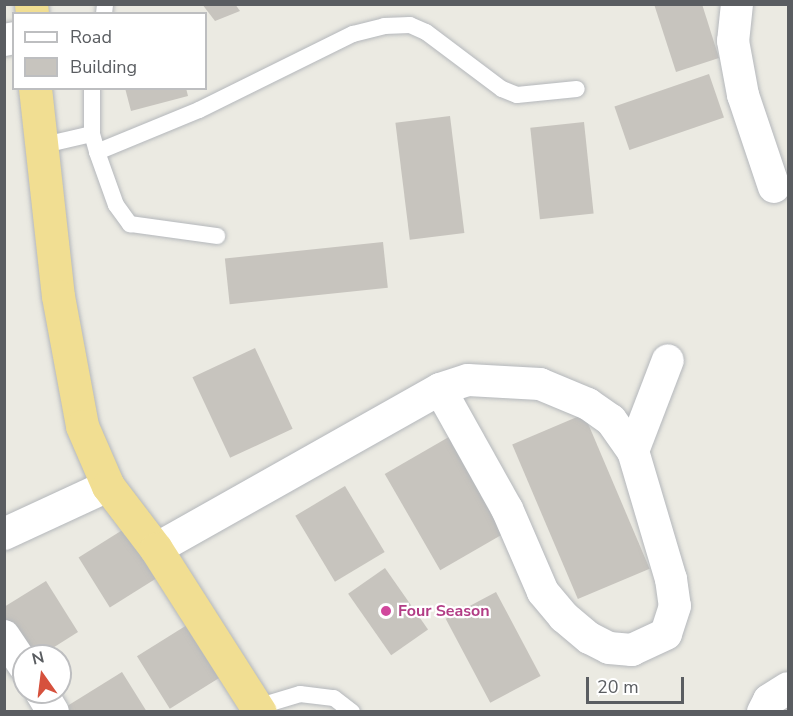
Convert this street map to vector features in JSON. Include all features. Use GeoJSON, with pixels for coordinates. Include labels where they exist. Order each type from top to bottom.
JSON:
{"type":"FeatureCollection","features":[{"type":"Feature","properties":{"kind":"highway"},"geometry":{"type":"LineString","coordinates":[[35,90],[40,146],[69,363],[82,426],[108,486],[156,549],[259,709]]}},
{"type":"Feature","properties":{"kind":"street"},"geometry":{"type":"LineString","coordinates":[[737,4],[733,41],[743,95],[774,187]]}},
{"type":"Feature","properties":{"kind":"street"},"geometry":{"type":"LineString","coordinates":[[633,451],[668,360]]}},
{"type":"Feature","properties":{"kind":"street"},"geometry":{"type":"LineString","coordinates":[[156,549],[440,388],[468,380],[540,384],[588,404],[611,420],[633,451],[670,579],[675,606],[666,634],[632,650],[609,648],[589,638],[543,592],[507,509],[440,388]]}},
{"type":"Feature","properties":{"kind":"street"},"geometry":{"type":"LineString","coordinates":[[4,534],[108,486]]}},
{"type":"Feature","properties":{"kind":"street"},"geometry":{"type":"LineString","coordinates":[[763,711],[769,700],[789,688]]}},
{"type":"Feature","properties":{"kind":"lane"},"geometry":{"type":"LineString","coordinates":[[97,152],[200,110],[309,53],[384,26],[410,25],[426,32],[502,89],[517,95],[577,88]]}},
{"type":"Feature","properties":{"kind":"lane"},"geometry":{"type":"LineString","coordinates":[[92,90],[92,134],[97,152],[116,205],[130,224],[217,236]]}},
{"type":"Feature","properties":{"kind":"lane"},"geometry":{"type":"LineString","coordinates":[[40,146],[92,134]]}},
{"type":"Feature","properties":{"kind":"lane"},"geometry":{"type":"LineString","coordinates":[[259,709],[300,694],[334,698],[352,711]]}},
{"type":"Feature","properties":{"kind":"building"},"geometry":{"type":"Polygon","coordinates":[[[202,4],[235,4],[240,11],[215,21],[202,4]]]}},
{"type":"Feature","properties":{"kind":"building"},"geometry":{"type":"Polygon","coordinates":[[[654,4],[702,4],[719,58],[676,72],[654,4]]]}},
{"type":"Feature","properties":{"kind":"building"},"geometry":{"type":"Polygon","coordinates":[[[709,74],[724,117],[629,150],[614,107],[709,74]]]}},
{"type":"Feature","properties":{"kind":"building"},"geometry":{"type":"Polygon","coordinates":[[[126,90],[186,90],[188,96],[131,111],[126,90]]]}},
{"type":"Feature","properties":{"kind":"building"},"geometry":{"type":"Polygon","coordinates":[[[450,116],[464,233],[410,240],[395,123],[450,116]]]}},
{"type":"Feature","properties":{"kind":"building"},"geometry":{"type":"Polygon","coordinates":[[[584,122],[594,213],[540,219],[530,128],[584,122]]]}},
{"type":"Feature","properties":{"kind":"building"},"geometry":{"type":"Polygon","coordinates":[[[383,242],[388,288],[230,304],[225,259],[383,242]]]}},
{"type":"Feature","properties":{"kind":"building"},"geometry":{"type":"Polygon","coordinates":[[[255,348],[293,429],[230,458],[192,377],[255,348]]]}},
{"type":"Feature","properties":{"kind":"building"},"geometry":{"type":"Polygon","coordinates":[[[584,414],[650,569],[578,599],[512,444],[584,414]]]}},
{"type":"Feature","properties":{"kind":"building"},"geometry":{"type":"Polygon","coordinates":[[[454,434],[510,530],[440,570],[385,474],[454,434]]]}},
{"type":"Feature","properties":{"kind":"building"},"geometry":{"type":"Polygon","coordinates":[[[345,486],[385,552],[335,582],[295,516],[345,486]]]}},
{"type":"Feature","properties":{"kind":"building"},"geometry":{"type":"Polygon","coordinates":[[[132,524],[163,574],[110,607],[79,557],[132,524]]]}},
{"type":"Feature","properties":{"kind":"building"},"geometry":{"type":"Polygon","coordinates":[[[385,568],[428,629],[391,655],[348,594],[385,568]]]}},
{"type":"Feature","properties":{"kind":"building"},"geometry":{"type":"Polygon","coordinates":[[[46,581],[78,632],[59,644],[20,644],[4,619],[4,607],[46,581]]]}},
{"type":"Feature","properties":{"kind":"building"},"geometry":{"type":"Polygon","coordinates":[[[496,592],[541,676],[490,703],[446,619],[496,592]]]}},
{"type":"Feature","properties":{"kind":"building"},"geometry":{"type":"Polygon","coordinates":[[[187,625],[220,678],[170,709],[137,656],[187,625]]]}},
{"type":"Feature","properties":{"kind":"building"},"geometry":{"type":"Polygon","coordinates":[[[122,672],[147,712],[66,712],[64,708],[122,672]]]}},
{"type":"Feature","properties":{"kind":"place","name":"Four Season"},"geometry":{"type":"Point","coordinates":[386,611]}}]}
